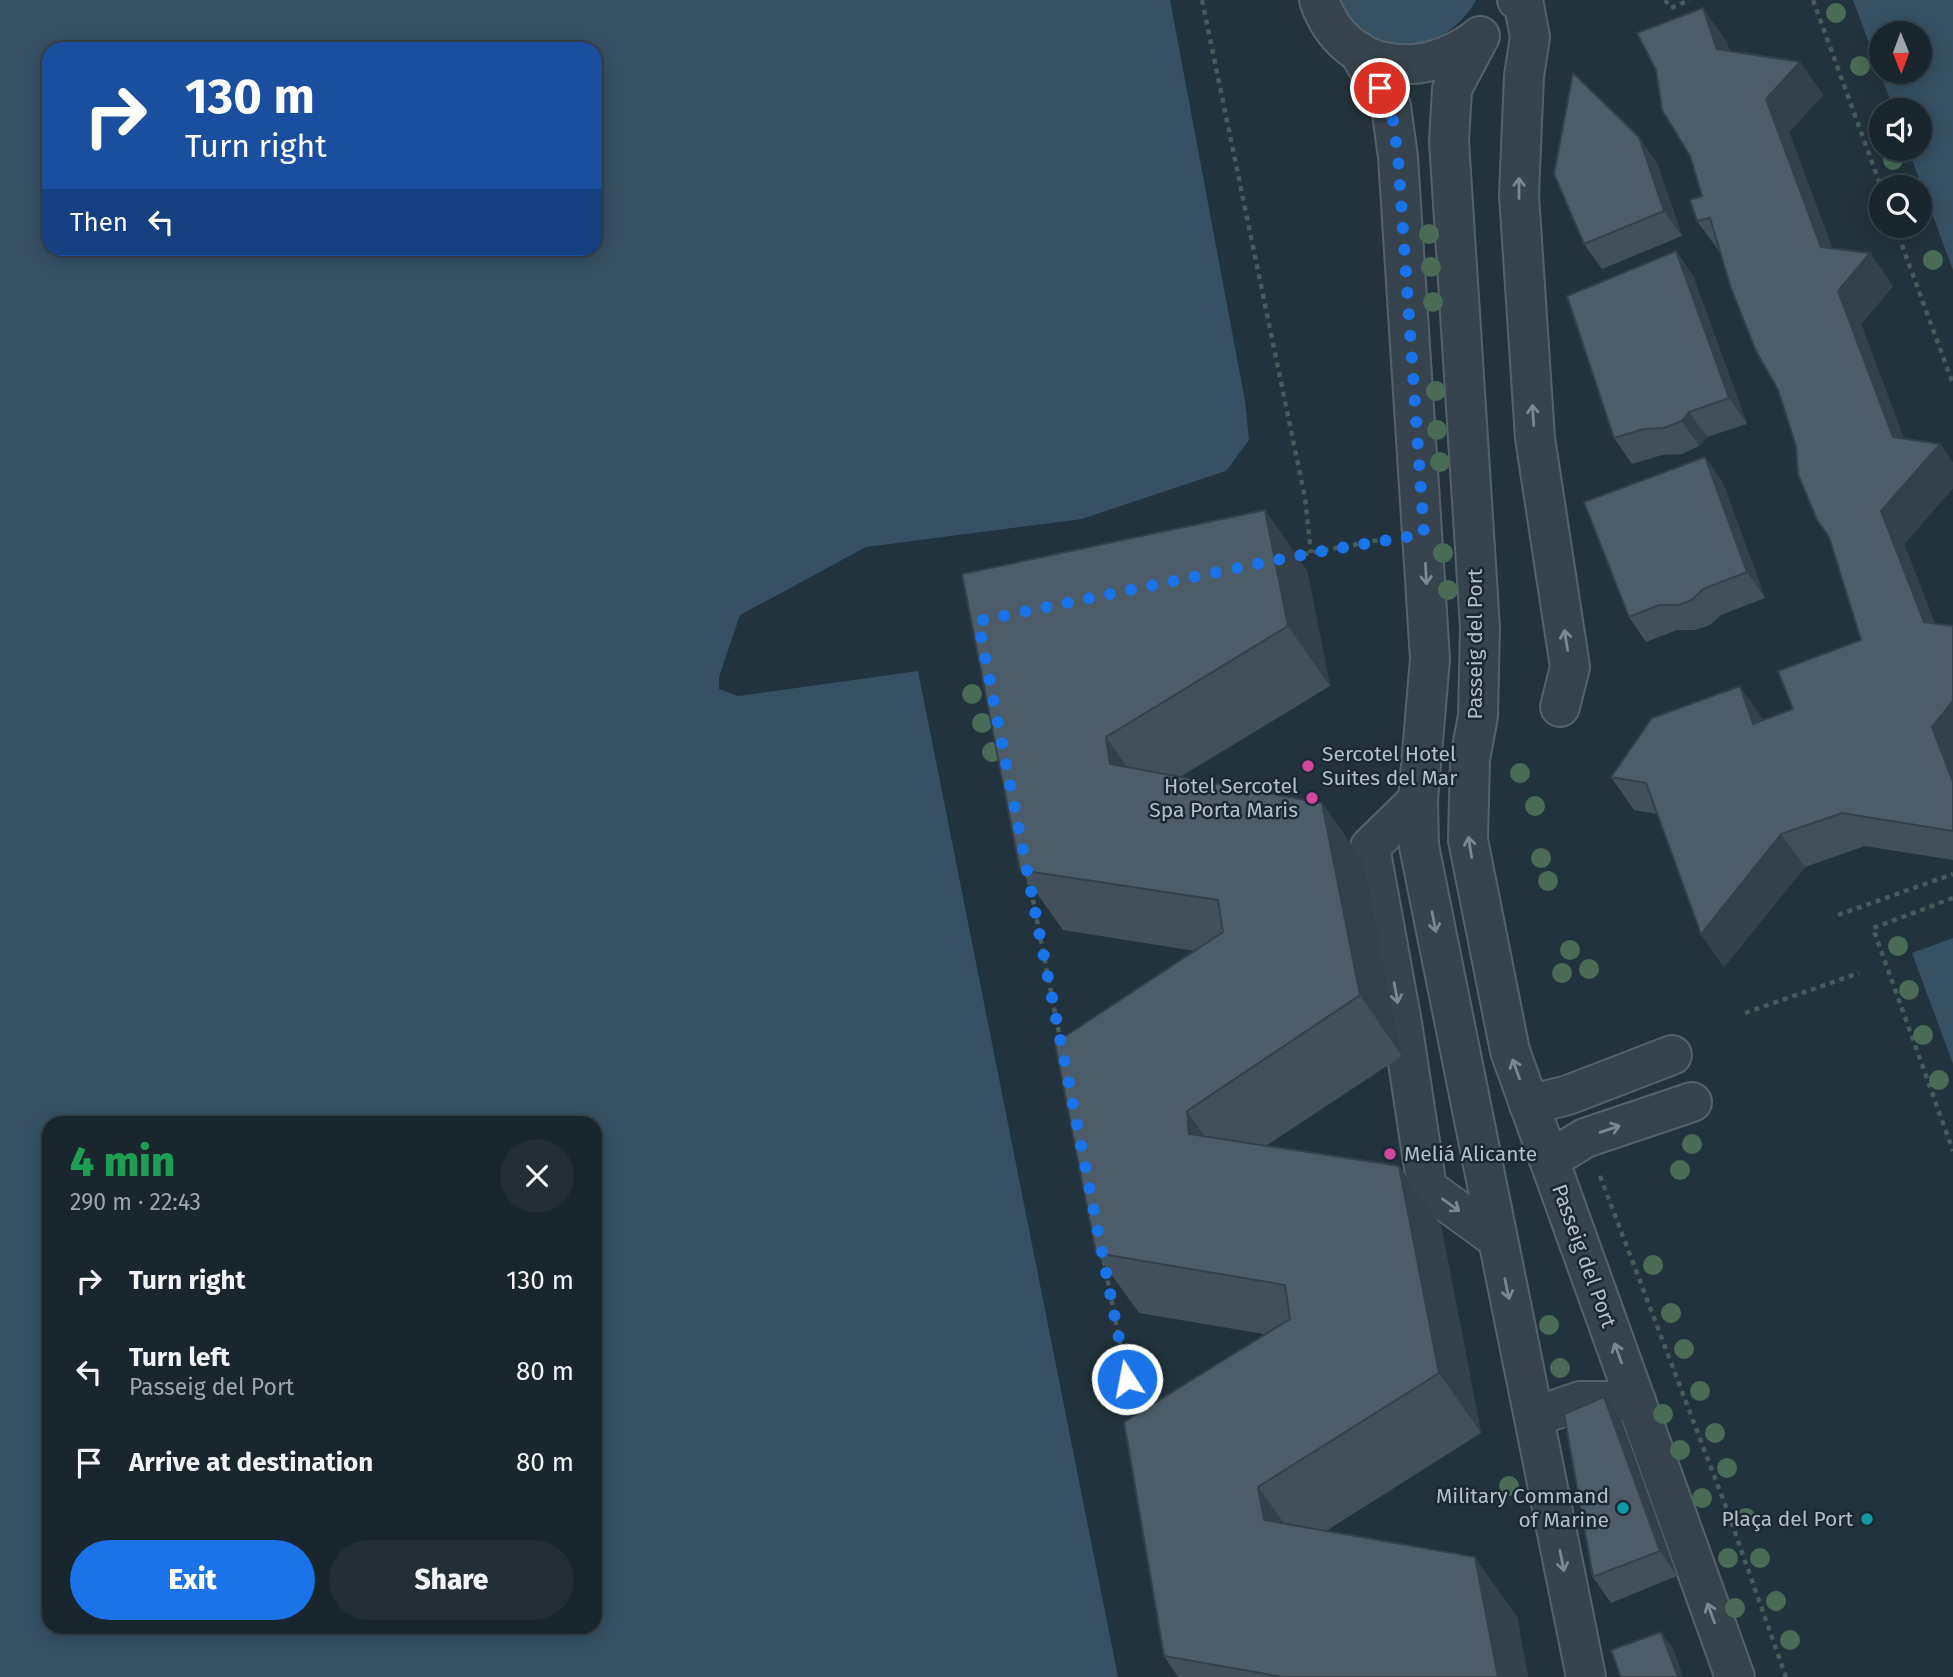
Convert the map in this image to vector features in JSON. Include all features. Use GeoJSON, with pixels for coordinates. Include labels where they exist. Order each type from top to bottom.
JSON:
{"type":"FeatureCollection","features":[{"type":"Feature","properties":{"kind":"lane"},"geometry":{"type":"LineString","coordinates":[[1318,0],[1337,34],[1358,51],[1395,64],[1434,63],[1459,53],[1480,36]]}},
{"type":"Feature","properties":{"kind":"lane","name":"Passeig del Port"},"geometry":{"type":"LineString","coordinates":[[1502,0],[1496,15],[1480,36],[1452,89],[1449,141],[1480,627],[1478,716],[1470,759],[1468,840],[1510,1051],[1735,1677]]}},
{"type":"Feature","properties":{"kind":"lane"},"geometry":{"type":"LineString","coordinates":[[1517,0],[1524,5],[1530,37],[1522,99],[1519,195],[1535,438],[1570,667],[1560,707]]}},
{"type":"Feature","properties":{"kind":"lane"},"geometry":{"type":"LineString","coordinates":[[1358,51],[1391,106],[1398,157],[1430,659],[1418,800],[1419,846],[1496,1238],[1587,1677]]}},
{"type":"Feature","properties":{"kind":"lane"},"geometry":{"type":"LineString","coordinates":[[1418,800],[1370,847],[1402,1023],[1427,1188],[1496,1238]]}},
{"type":"Feature","properties":{"kind":"lane"},"geometry":{"type":"LineString","coordinates":[[1529,1105],[1568,1095],[1672,1055]]}},
{"type":"Feature","properties":{"kind":"lane"},"geometry":{"type":"LineString","coordinates":[[1549,1160],[1585,1138],[1692,1102]]}},
{"type":"Feature","properties":{"kind":"lane"},"geometry":{"type":"LineString","coordinates":[[1534,1417],[1580,1401],[1636,1401]]}},
{"type":"Feature","properties":{"kind":"path"},"geometry":{"type":"LineString","coordinates":[[1202,0],[1305,498],[1311,553]]}},
{"type":"Feature","properties":{"kind":"path"},"geometry":{"type":"LineString","coordinates":[[1665,0],[1671,8],[1690,0]]}},
{"type":"Feature","properties":{"kind":"path"},"geometry":{"type":"LineString","coordinates":[[1813,0],[1877,175]]}},
{"type":"Feature","properties":{"kind":"path"},"geometry":{"type":"LineString","coordinates":[[1899,238],[1953,384]]}},
{"type":"Feature","properties":{"kind":"path"},"geometry":{"type":"LineString","coordinates":[[1284,558],[1424,534]]}},
{"type":"Feature","properties":{"kind":"path"},"geometry":{"type":"LineString","coordinates":[[1027,867],[1062,1046]]}},
{"type":"Feature","properties":{"kind":"path"},"geometry":{"type":"LineString","coordinates":[[1839,915],[1953,874]]}},
{"type":"Feature","properties":{"kind":"path"},"geometry":{"type":"LineString","coordinates":[[1953,898],[1873,928],[1953,1151]]}},
{"type":"Feature","properties":{"kind":"path"},"geometry":{"type":"LineString","coordinates":[[1745,1013],[1859,972]]}},
{"type":"Feature","properties":{"kind":"path"},"geometry":{"type":"LineString","coordinates":[[1585,1138],[1716,1481],[1786,1677]]}},
{"type":"Feature","properties":{"kind":"path"},"geometry":{"type":"LineString","coordinates":[[1102,1252],[1137,1430]]}},
{"type":"Feature","properties":{"kind":"water"},"geometry":{"type":"Polygon","coordinates":[[[0,0],[1170,0],[1245,401],[1249,440],[1226,471],[1082,519],[866,547],[740,615],[719,677],[719,689],[738,696],[918,671],[1118,1677],[0,1677],[0,0]]]}},
{"type":"Feature","properties":{"kind":"water"},"geometry":{"type":"Polygon","coordinates":[[[1334,0],[1476,0],[1465,16],[1435,39],[1400,47],[1382,44],[1365,36],[1347,21],[1334,0]]]}},
{"type":"Feature","properties":{"kind":"water"},"geometry":{"type":"Polygon","coordinates":[[[1853,0],[1953,0],[1953,270],[1932,214],[1932,175],[1918,175],[1912,161],[1932,161],[1932,98],[1890,98],[1884,84],[1932,84],[1932,21],[1869,21],[1869,43],[1853,0]]]}},
{"type":"Feature","properties":{"kind":"water"},"geometry":{"type":"Polygon","coordinates":[[[1953,938],[1953,1064],[1912,953],[1953,938]]]}},
{"type":"Feature","properties":{"kind":"building"},"geometry":{"type":"Polygon","coordinates":[[[1703,8],[1717,49],[1800,62],[1766,99],[1821,247],[1870,253],[1838,291],[1893,437],[1940,444],[1881,511],[1924,622],[1953,626],[1953,701],[1932,727],[1953,782],[1953,831],[1842,813],[1781,834],[1701,934],[1646,783],[1611,777],[1652,718],[1740,686],[1753,724],[1793,709],[1778,671],[1861,640],[1829,537],[1817,520],[1798,474],[1796,446],[1778,390],[1756,351],[1731,288],[1710,218],[1697,221],[1690,200],[1702,196],[1690,156],[1662,110],[1656,70],[1637,33],[1703,8]]]}},
{"type":"Feature","properties":{"kind":"building"},"geometry":{"type":"Polygon","coordinates":[[[1573,73],[1639,137],[1664,211],[1584,244],[1554,174],[1573,73]]]}},
{"type":"Feature","properties":{"kind":"building"},"geometry":{"type":"Polygon","coordinates":[[[1676,251],[1729,398],[1689,412],[1682,421],[1664,428],[1644,429],[1614,438],[1567,296],[1676,251]]]}},
{"type":"Feature","properties":{"kind":"building"},"geometry":{"type":"Polygon","coordinates":[[[1705,457],[1747,572],[1703,589],[1692,600],[1678,605],[1659,605],[1629,617],[1584,502],[1705,457]]]}},
{"type":"Feature","properties":{"kind":"building"},"geometry":{"type":"Polygon","coordinates":[[[1265,510],[1288,626],[1106,737],[1110,764],[1322,803],[1360,995],[1187,1111],[1189,1134],[1399,1166],[1439,1373],[1258,1487],[1264,1520],[1475,1557],[1498,1677],[1283,1677],[1164,1656],[1124,1422],[1290,1319],[1285,1285],[1096,1253],[1055,1043],[1223,932],[1218,900],[1020,870],[962,574],[1265,510]]]}},
{"type":"Feature","properties":{"kind":"building","name":"Military Command of Marine"},"geometry":{"type":"Polygon","coordinates":[[[1604,1397],[1660,1551],[1593,1577],[1564,1414],[1604,1397]]]}},
{"type":"Feature","properties":{"kind":"building"},"geometry":{"type":"Polygon","coordinates":[[[1661,1632],[1678,1677],[1621,1677],[1611,1650],[1661,1632]]]}},
{"type":"Feature","properties":{"kind":"place","name":"Sercotel Hotel Suites del Mar"},"geometry":{"type":"Point","coordinates":[1308,766]}},
{"type":"Feature","properties":{"kind":"place","name":"Hotel Sercotel Spa Porta Maris"},"geometry":{"type":"Point","coordinates":[1312,798]}},
{"type":"Feature","properties":{"kind":"place","name":"Meliá Alicante"},"geometry":{"type":"Point","coordinates":[1390,1154]}},
{"type":"Feature","properties":{"kind":"place","name":"Military Command of Marine"},"geometry":{"type":"Point","coordinates":[1623,1508]}},
{"type":"Feature","properties":{"kind":"place","name":"Plaça del Port"},"geometry":{"type":"Point","coordinates":[1867,1519]}},
{"type":"Feature","properties":{"kind":"route"},"geometry":{"type":"LineString","coordinates":[[1127,1379],[978,621],[1311,553],[1424,534],[1398,157],[1391,106],[1380,88]]}}]}
